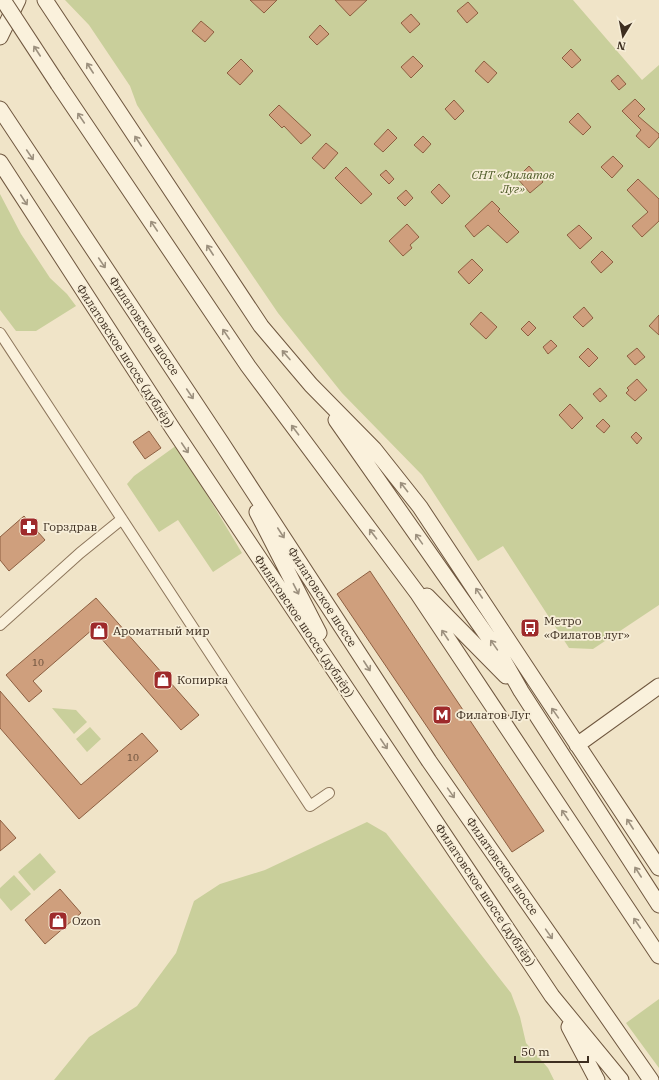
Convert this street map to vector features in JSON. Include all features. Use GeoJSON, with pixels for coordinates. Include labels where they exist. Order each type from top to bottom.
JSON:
{"type":"FeatureCollection","features":[{"type":"Feature","properties":{"kind":"street"},"geometry":{"type":"LineString","coordinates":[[3,0],[248,366],[418,594],[659,956]]}},
{"type":"Feature","properties":{"kind":"street"},"geometry":{"type":"LineString","coordinates":[[0,37],[18,0]]}},
{"type":"Feature","properties":{"kind":"street"},"geometry":{"type":"LineString","coordinates":[[45,0],[260,326],[311,385],[374,449],[420,507],[659,868]]}},
{"type":"Feature","properties":{"kind":"street","name":"Филатовское шоссе"},"geometry":{"type":"LineString","coordinates":[[0,109],[222,442],[429,761],[651,1080]]}},
{"type":"Feature","properties":{"kind":"street","name":"Филатовское шоссе (дублёр)"},"geometry":{"type":"LineString","coordinates":[[1,165],[173,429],[552,996],[621,1080]]}},
{"type":"Feature","properties":{"kind":"street"},"geometry":{"type":"LineString","coordinates":[[0,333],[310,806],[329,793]]}},
{"type":"Feature","properties":{"kind":"street"},"geometry":{"type":"LineString","coordinates":[[311,385],[500,654],[521,691],[659,905]]}},
{"type":"Feature","properties":{"kind":"street"},"geometry":{"type":"LineString","coordinates":[[222,442],[351,696]]}},
{"type":"Feature","properties":{"kind":"street"},"geometry":{"type":"LineString","coordinates":[[0,625],[80,553],[122,520]]}},
{"type":"Feature","properties":{"kind":"street"},"geometry":{"type":"LineString","coordinates":[[397,565],[521,691]]}},
{"type":"Feature","properties":{"kind":"street"},"geometry":{"type":"LineString","coordinates":[[577,744],[659,686]]}},
{"type":"Feature","properties":{"kind":"street"},"geometry":{"type":"LineString","coordinates":[[552,996],[596,1080]]}},
{"type":"Feature","properties":{"kind":"green space","name":"СНТ «Филатов Луг»"},"geometry":{"type":"Polygon","coordinates":[[[65,0],[573,0],[642,80],[659,65],[659,605],[593,649],[569,648],[503,546],[478,561],[422,475],[342,393],[278,313],[150,125],[137,105],[130,86],[89,25],[65,0]]]}},
{"type":"Feature","properties":{"kind":"green space"},"geometry":{"type":"Polygon","coordinates":[[[0,194],[21,234],[50,278],[67,294],[76,306],[36,331],[16,331],[0,310],[0,194]]]}},
{"type":"Feature","properties":{"kind":"green space"},"geometry":{"type":"Polygon","coordinates":[[[177,445],[242,553],[213,572],[178,520],[159,532],[127,484],[134,476],[177,445]]]}},
{"type":"Feature","properties":{"kind":"green space"},"geometry":{"type":"Polygon","coordinates":[[[52,708],[76,710],[87,722],[74,734],[52,708]]]}},
{"type":"Feature","properties":{"kind":"green space"},"geometry":{"type":"Polygon","coordinates":[[[90,727],[101,739],[87,752],[76,739],[90,727]]]}},
{"type":"Feature","properties":{"kind":"green space"},"geometry":{"type":"Polygon","coordinates":[[[367,822],[386,833],[511,993],[520,1017],[526,1043],[548,1068],[554,1080],[54,1080],[89,1037],[137,1006],[176,953],[194,901],[220,884],[265,870],[367,822]]]}},
{"type":"Feature","properties":{"kind":"green space"},"geometry":{"type":"Polygon","coordinates":[[[40,853],[56,872],[34,891],[18,872],[40,853]]]}},
{"type":"Feature","properties":{"kind":"green space"},"geometry":{"type":"Polygon","coordinates":[[[14,875],[31,894],[11,911],[0,898],[0,888],[14,875]]]}},
{"type":"Feature","properties":{"kind":"green space"},"geometry":{"type":"Polygon","coordinates":[[[659,999],[659,1068],[626,1023],[659,999]]]}},
{"type":"Feature","properties":{"kind":"building"},"geometry":{"type":"Polygon","coordinates":[[[250,0],[277,0],[264,13],[250,0]]]}},
{"type":"Feature","properties":{"kind":"building"},"geometry":{"type":"Polygon","coordinates":[[[335,0],[367,0],[350,16],[335,0]]]}},
{"type":"Feature","properties":{"kind":"building"},"geometry":{"type":"Polygon","coordinates":[[[468,2],[478,13],[467,23],[457,11],[468,2]]]}},
{"type":"Feature","properties":{"kind":"building"},"geometry":{"type":"Polygon","coordinates":[[[411,14],[420,24],[410,33],[401,23],[411,14]]]}},
{"type":"Feature","properties":{"kind":"building"},"geometry":{"type":"Polygon","coordinates":[[[201,21],[214,32],[205,42],[192,31],[201,21]]]}},
{"type":"Feature","properties":{"kind":"building"},"geometry":{"type":"Polygon","coordinates":[[[320,25],[329,34],[317,45],[309,37],[320,25]]]}},
{"type":"Feature","properties":{"kind":"building"},"geometry":{"type":"Polygon","coordinates":[[[571,49],[581,60],[572,68],[562,58],[571,49]]]}},
{"type":"Feature","properties":{"kind":"building"},"geometry":{"type":"Polygon","coordinates":[[[413,56],[423,66],[411,78],[401,67],[413,56]]]}},
{"type":"Feature","properties":{"kind":"building"},"geometry":{"type":"Polygon","coordinates":[[[241,59],[253,71],[240,85],[227,73],[241,59]]]}},
{"type":"Feature","properties":{"kind":"building"},"geometry":{"type":"Polygon","coordinates":[[[484,61],[497,73],[488,83],[475,71],[484,61]]]}},
{"type":"Feature","properties":{"kind":"building"},"geometry":{"type":"Polygon","coordinates":[[[618,75],[626,84],[619,90],[611,81],[618,75]]]}},
{"type":"Feature","properties":{"kind":"building"},"geometry":{"type":"Polygon","coordinates":[[[635,99],[645,109],[638,116],[659,134],[659,137],[649,148],[636,136],[641,130],[622,111],[635,99]]]}},
{"type":"Feature","properties":{"kind":"building"},"geometry":{"type":"Polygon","coordinates":[[[454,100],[464,111],[455,120],[445,109],[454,100]]]}},
{"type":"Feature","properties":{"kind":"building"},"geometry":{"type":"Polygon","coordinates":[[[279,105],[311,135],[301,144],[284,126],[282,128],[269,115],[279,105]]]}},
{"type":"Feature","properties":{"kind":"building"},"geometry":{"type":"Polygon","coordinates":[[[578,113],[591,127],[583,135],[569,122],[578,113]]]}},
{"type":"Feature","properties":{"kind":"building"},"geometry":{"type":"Polygon","coordinates":[[[388,129],[397,138],[383,152],[374,144],[388,129]]]}},
{"type":"Feature","properties":{"kind":"building"},"geometry":{"type":"Polygon","coordinates":[[[423,136],[431,144],[423,153],[414,145],[423,136]]]}},
{"type":"Feature","properties":{"kind":"building"},"geometry":{"type":"Polygon","coordinates":[[[326,143],[338,153],[324,169],[312,158],[326,143]]]}},
{"type":"Feature","properties":{"kind":"building"},"geometry":{"type":"Polygon","coordinates":[[[613,156],[623,166],[612,178],[601,167],[613,156]]]}},
{"type":"Feature","properties":{"kind":"building"},"geometry":{"type":"Polygon","coordinates":[[[529,166],[543,182],[530,193],[517,178],[529,166]]]}},
{"type":"Feature","properties":{"kind":"building"},"geometry":{"type":"Polygon","coordinates":[[[346,167],[372,194],[361,204],[335,178],[346,167]]]}},
{"type":"Feature","properties":{"kind":"building"},"geometry":{"type":"Polygon","coordinates":[[[386,170],[394,179],[389,184],[380,175],[386,170]]]}},
{"type":"Feature","properties":{"kind":"building"},"geometry":{"type":"Polygon","coordinates":[[[638,179],[659,199],[659,221],[642,237],[632,226],[648,212],[627,190],[638,179]]]}},
{"type":"Feature","properties":{"kind":"building"},"geometry":{"type":"Polygon","coordinates":[[[439,184],[450,196],[442,204],[431,192],[439,184]]]}},
{"type":"Feature","properties":{"kind":"building"},"geometry":{"type":"Polygon","coordinates":[[[406,190],[413,198],[405,206],[397,198],[406,190]]]}},
{"type":"Feature","properties":{"kind":"building"},"geometry":{"type":"Polygon","coordinates":[[[492,201],[500,209],[498,211],[519,232],[507,243],[488,225],[474,237],[465,226],[492,201]]]}},
{"type":"Feature","properties":{"kind":"building"},"geometry":{"type":"Polygon","coordinates":[[[407,224],[419,237],[410,245],[412,248],[403,256],[389,241],[407,224]]]}},
{"type":"Feature","properties":{"kind":"building"},"geometry":{"type":"Polygon","coordinates":[[[579,225],[592,238],[580,249],[567,235],[579,225]]]}},
{"type":"Feature","properties":{"kind":"building"},"geometry":{"type":"Polygon","coordinates":[[[602,251],[613,262],[601,273],[591,262],[602,251]]]}},
{"type":"Feature","properties":{"kind":"building"},"geometry":{"type":"Polygon","coordinates":[[[472,259],[483,270],[469,284],[458,272],[472,259]]]}},
{"type":"Feature","properties":{"kind":"building"},"geometry":{"type":"Polygon","coordinates":[[[584,307],[593,318],[583,327],[573,317],[584,307]]]}},
{"type":"Feature","properties":{"kind":"building"},"geometry":{"type":"Polygon","coordinates":[[[481,312],[497,327],[486,339],[470,324],[481,312]]]}},
{"type":"Feature","properties":{"kind":"building"},"geometry":{"type":"Polygon","coordinates":[[[659,315],[659,335],[649,326],[659,315]]]}},
{"type":"Feature","properties":{"kind":"building"},"geometry":{"type":"Polygon","coordinates":[[[529,321],[536,328],[528,336],[521,329],[529,321]]]}},
{"type":"Feature","properties":{"kind":"building"},"geometry":{"type":"Polygon","coordinates":[[[551,340],[557,346],[548,354],[543,347],[551,340]]]}},
{"type":"Feature","properties":{"kind":"building"},"geometry":{"type":"Polygon","coordinates":[[[588,348],[598,358],[589,367],[579,357],[588,348]]]}},
{"type":"Feature","properties":{"kind":"building"},"geometry":{"type":"Polygon","coordinates":[[[637,348],[645,357],[635,365],[627,356],[637,348]]]}},
{"type":"Feature","properties":{"kind":"building"},"geometry":{"type":"Polygon","coordinates":[[[637,379],[647,390],[635,401],[626,393],[629,390],[627,388],[637,379]]]}},
{"type":"Feature","properties":{"kind":"building"},"geometry":{"type":"Polygon","coordinates":[[[600,388],[607,396],[600,402],[593,394],[600,388]]]}},
{"type":"Feature","properties":{"kind":"building"},"geometry":{"type":"Polygon","coordinates":[[[570,404],[583,418],[572,429],[559,415],[570,404]]]}},
{"type":"Feature","properties":{"kind":"building"},"geometry":{"type":"Polygon","coordinates":[[[603,419],[610,426],[604,433],[596,426],[603,419]]]}},
{"type":"Feature","properties":{"kind":"building"},"geometry":{"type":"Polygon","coordinates":[[[149,431],[161,448],[145,459],[133,442],[149,431]]]}},
{"type":"Feature","properties":{"kind":"building"},"geometry":{"type":"Polygon","coordinates":[[[636,432],[642,438],[637,444],[631,437],[636,432]]]}},
{"type":"Feature","properties":{"kind":"building"},"geometry":{"type":"Polygon","coordinates":[[[24,516],[45,540],[9,571],[0,560],[0,537],[24,516]]]}},
{"type":"Feature","properties":{"kind":"building"},"geometry":{"type":"Polygon","coordinates":[[[370,571],[544,831],[512,852],[337,594],[370,571]]]}},
{"type":"Feature","properties":{"kind":"building"},"geometry":{"type":"Polygon","coordinates":[[[96,598],[199,715],[181,730],[93,629],[33,681],[42,691],[29,702],[6,675],[96,598]]]}},
{"type":"Feature","properties":{"kind":"building"},"geometry":{"type":"Polygon","coordinates":[[[0,691],[81,785],[142,733],[158,751],[79,819],[0,728],[0,691]]]}},
{"type":"Feature","properties":{"kind":"building"},"geometry":{"type":"Polygon","coordinates":[[[0,820],[16,838],[0,851],[0,820]]]}},
{"type":"Feature","properties":{"kind":"building"},"geometry":{"type":"Polygon","coordinates":[[[60,889],[81,913],[45,944],[25,920],[60,889]]]}},
{"type":"Feature","properties":{"kind":"place","name":"Горздрав"},"geometry":{"type":"Point","coordinates":[29,527]}},
{"type":"Feature","properties":{"kind":"place","name":"Метро «Филатов луг»"},"geometry":{"type":"Point","coordinates":[530,628]}},
{"type":"Feature","properties":{"kind":"place","name":"Ароматный мир"},"geometry":{"type":"Point","coordinates":[99,631]}},
{"type":"Feature","properties":{"kind":"place","name":"Копирка"},"geometry":{"type":"Point","coordinates":[163,680]}},
{"type":"Feature","properties":{"kind":"place","name":"Филатов Луг"},"geometry":{"type":"Point","coordinates":[442,715]}},
{"type":"Feature","properties":{"kind":"place","name":"Ozon"},"geometry":{"type":"Point","coordinates":[58,921]}}]}
